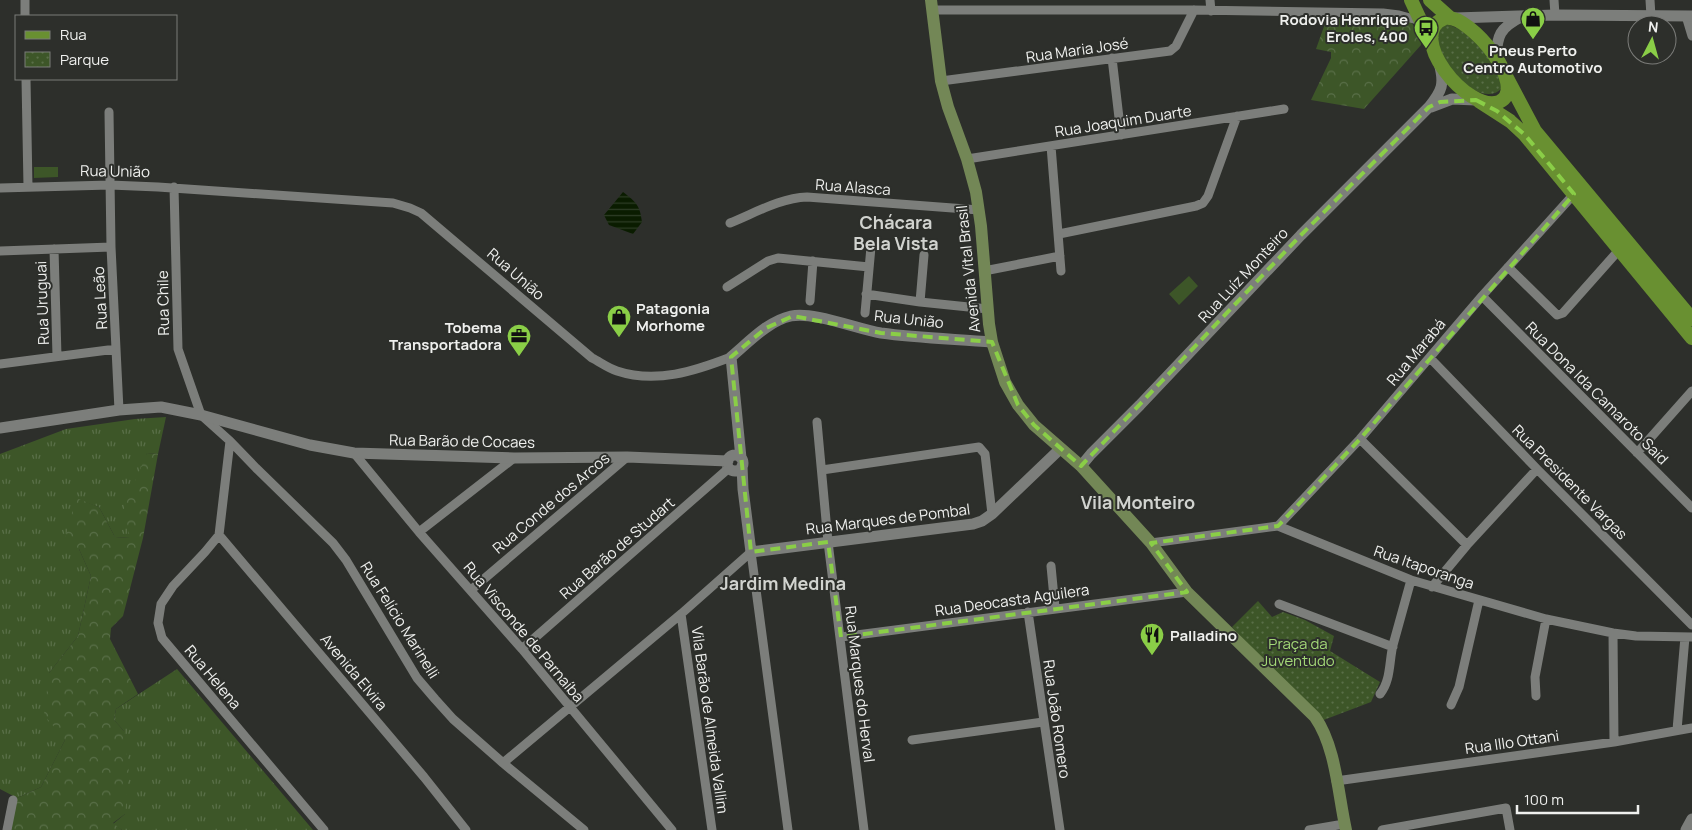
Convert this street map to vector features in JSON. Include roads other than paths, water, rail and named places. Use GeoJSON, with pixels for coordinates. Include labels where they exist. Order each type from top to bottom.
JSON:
{"type":"FeatureCollection","features":[{"type":"Feature","properties":{"kind":"main road"},"geometry":{"type":"LineString","coordinates":[[1411,0],[1438,60],[1456,83],[1477,100],[1497,111],[1525,135],[1692,338]]}},
{"type":"Feature","properties":{"kind":"main road"},"geometry":{"type":"LineString","coordinates":[[1430,0],[1479,36],[1496,58],[1535,131],[1692,319]]}},
{"type":"Feature","properties":{"kind":"main road","name":"Avenida Vital Brasil"},"geometry":{"type":"LineString","coordinates":[[932,5],[941,81],[948,107],[967,159],[979,210],[992,342],[1005,382],[1018,405],[1034,425],[1081,466],[1151,543],[1187,592],[1321,726],[1329,746],[1345,827]]}},
{"type":"Feature","properties":{"kind":"main road"},"geometry":{"type":"LineString","coordinates":[[1432,44],[1430,35],[1433,26],[1439,20],[1452,18]]}},
{"type":"Feature","properties":{"kind":"main road"},"geometry":{"type":"LineString","coordinates":[[1477,100],[1496,103],[1501,101],[1507,91],[1507,78]]}},
{"type":"Feature","properties":{"kind":"street"},"geometry":{"type":"LineString","coordinates":[[25,0],[25,15]]}},
{"type":"Feature","properties":{"kind":"street"},"geometry":{"type":"LineString","coordinates":[[1210,0],[1211,10]]}},
{"type":"Feature","properties":{"kind":"street"},"geometry":{"type":"LineString","coordinates":[[1554,0],[1555,15]]}},
{"type":"Feature","properties":{"kind":"street"},"geometry":{"type":"LineString","coordinates":[[1650,0],[1651,15]]}},
{"type":"Feature","properties":{"kind":"street"},"geometry":{"type":"LineString","coordinates":[[932,5],[1383,13],[1400,15],[1421,21]]}},
{"type":"Feature","properties":{"kind":"street","name":"Rua Maria José"},"geometry":{"type":"LineString","coordinates":[[941,81],[1170,51],[1176,46],[1194,10]]}},
{"type":"Feature","properties":{"kind":"street"},"geometry":{"type":"LineString","coordinates":[[1496,58],[1497,44],[1502,30],[1509,23],[1525,15]]}},
{"type":"Feature","properties":{"kind":"street"},"geometry":{"type":"LineString","coordinates":[[1452,18],[1525,15],[1627,16]]}},
{"type":"Feature","properties":{"kind":"street"},"geometry":{"type":"LineString","coordinates":[[1689,16],[1692,36]]}},
{"type":"Feature","properties":{"kind":"street"},"geometry":{"type":"LineString","coordinates":[[1112,58],[1121,135]]}},
{"type":"Feature","properties":{"kind":"street","name":"Rua Luíz Monteiro"},"geometry":{"type":"LineString","coordinates":[[1081,466],[1090,454],[1147,399],[1301,235],[1430,107],[1438,97],[1442,84],[1443,78],[1438,60]]}},
{"type":"Feature","properties":{"kind":"street"},"geometry":{"type":"LineString","coordinates":[[26,80],[28,187]]}},
{"type":"Feature","properties":{"kind":"street","name":"Rua Luíz Monteiro"},"geometry":{"type":"LineString","coordinates":[[1430,107],[1452,99],[1477,100]]}},
{"type":"Feature","properties":{"kind":"street","name":"Rua Joaquim Duarte"},"geometry":{"type":"LineString","coordinates":[[967,159],[1284,109]]}},
{"type":"Feature","properties":{"kind":"street","name":"Rua Leão"},"geometry":{"type":"LineString","coordinates":[[109,112],[111,247],[119,410]]}},
{"type":"Feature","properties":{"kind":"street"},"geometry":{"type":"LineString","coordinates":[[1059,234],[1196,206],[1202,203],[1208,196],[1237,116]]}},
{"type":"Feature","properties":{"kind":"street"},"geometry":{"type":"LineString","coordinates":[[1051,146],[1061,271]]}},
{"type":"Feature","properties":{"kind":"street","name":"Rua União"},"geometry":{"type":"LineString","coordinates":[[0,188],[110,185],[174,188],[384,202],[410,208],[421,213],[437,225],[526,304],[592,358],[616,371],[640,376],[670,375],[696,370],[732,357],[766,328],[780,319],[793,316],[811,316],[881,333],[992,342]]}},
{"type":"Feature","properties":{"kind":"street","name":"Rua Chile"},"geometry":{"type":"LineString","coordinates":[[174,188],[178,349],[200,415]]}},
{"type":"Feature","properties":{"kind":"street","name":"Rua Marabá"},"geometry":{"type":"LineString","coordinates":[[1278,526],[1360,439],[1482,296],[1574,194]]}},
{"type":"Feature","properties":{"kind":"street","name":"Rua Alasca"},"geometry":{"type":"LineString","coordinates":[[730,224],[782,201],[807,197],[979,210]]}},
{"type":"Feature","properties":{"kind":"street"},"geometry":{"type":"LineString","coordinates":[[0,251],[111,247]]}},
{"type":"Feature","properties":{"kind":"street"},"geometry":{"type":"LineString","coordinates":[[865,313],[871,247]]}},
{"type":"Feature","properties":{"kind":"street","name":"Rua Uruguai"},"geometry":{"type":"LineString","coordinates":[[54,249],[57,356]]}},
{"type":"Feature","properties":{"kind":"street"},"geometry":{"type":"LineString","coordinates":[[1508,267],[1557,315],[1563,313],[1619,250]]}},
{"type":"Feature","properties":{"kind":"street"},"geometry":{"type":"LineString","coordinates":[[920,302],[924,255]]}},
{"type":"Feature","properties":{"kind":"street"},"geometry":{"type":"LineString","coordinates":[[984,271],[1060,256]]}},
{"type":"Feature","properties":{"kind":"street"},"geometry":{"type":"LineString","coordinates":[[727,288],[768,261],[773,260],[789,258],[869,267]]}},
{"type":"Feature","properties":{"kind":"street"},"geometry":{"type":"LineString","coordinates":[[810,301],[813,261]]}},
{"type":"Feature","properties":{"kind":"street"},"geometry":{"type":"LineString","coordinates":[[866,294],[988,309]]}},
{"type":"Feature","properties":{"kind":"street","name":"Rua Dona Ida Camaroto Said"},"geometry":{"type":"LineString","coordinates":[[1482,296],[1692,508]]}},
{"type":"Feature","properties":{"kind":"street"},"geometry":{"type":"LineString","coordinates":[[0,364],[116,349]]}},
{"type":"Feature","properties":{"kind":"street"},"geometry":{"type":"LineString","coordinates":[[732,357],[738,437],[734,463],[743,489],[788,830]]}},
{"type":"Feature","properties":{"kind":"street","name":"Rua Presidente Vargas"},"geometry":{"type":"LineString","coordinates":[[1430,358],[1692,625]]}},
{"type":"Feature","properties":{"kind":"street"},"geometry":{"type":"LineString","coordinates":[[1637,454],[1692,391]]}},
{"type":"Feature","properties":{"kind":"street","name":"Rua Barão de Cocaes"},"geometry":{"type":"LineString","coordinates":[[0,428],[119,410],[169,407],[310,445],[354,453],[514,458],[627,457],[734,463]]}},
{"type":"Feature","properties":{"kind":"street","name":"Rua Felício Marinelli"},"geometry":{"type":"LineString","coordinates":[[200,415],[230,441],[333,543],[351,568],[417,678],[453,719],[584,830]]}},
{"type":"Feature","properties":{"kind":"street","name":"Rua Marques do Herval"},"geometry":{"type":"LineString","coordinates":[[816,422],[828,542],[864,830]]}},
{"type":"Feature","properties":{"kind":"street"},"geometry":{"type":"LineString","coordinates":[[1360,439],[1467,545]]}},
{"type":"Feature","properties":{"kind":"street"},"geometry":{"type":"LineString","coordinates":[[219,534],[230,441]]}},
{"type":"Feature","properties":{"kind":"street"},"geometry":{"type":"LineString","coordinates":[[822,470],[979,447],[985,454],[992,514]]}},
{"type":"Feature","properties":{"kind":"street","name":"Rua Marques de Pombal"},"geometry":{"type":"LineString","coordinates":[[752,552],[974,524],[992,514],[1060,449]]}},
{"type":"Feature","properties":{"kind":"street","name":"Rua Visconde de Parnaíba"},"geometry":{"type":"LineString","coordinates":[[354,453],[419,532],[522,649],[672,830]]}},
{"type":"Feature","properties":{"kind":"street","name":"Rua Conde dos Arcos"},"geometry":{"type":"LineString","coordinates":[[471,590],[627,457]]}},
{"type":"Feature","properties":{"kind":"street"},"geometry":{"type":"LineString","coordinates":[[419,532],[514,458]]}},
{"type":"Feature","properties":{"kind":"street","name":"Rua Barão de Studart"},"geometry":{"type":"LineString","coordinates":[[522,649],[734,463]]}},
{"type":"Feature","properties":{"kind":"street"},"geometry":{"type":"LineString","coordinates":[[1432,587],[1467,545],[1537,469]]}},
{"type":"Feature","properties":{"kind":"street","name":"Rua Itaporanga"},"geometry":{"type":"LineString","coordinates":[[1151,543],[1278,526],[1411,580],[1546,619],[1613,633],[1688,637]]}},
{"type":"Feature","properties":{"kind":"street","name":"Rua Helena"},"geometry":{"type":"LineString","coordinates":[[219,534],[161,604],[158,623],[162,638],[324,830]]}},
{"type":"Feature","properties":{"kind":"street","name":"Avenida Elvira"},"geometry":{"type":"LineString","coordinates":[[219,534],[466,830]]}},
{"type":"Feature","properties":{"kind":"street"},"geometry":{"type":"LineString","coordinates":[[503,763],[752,552]]}},
{"type":"Feature","properties":{"kind":"street"},"geometry":{"type":"LineString","coordinates":[[1051,566],[1055,608]]}},
{"type":"Feature","properties":{"kind":"street"},"geometry":{"type":"LineString","coordinates":[[1380,694],[1385,689],[1387,682],[1393,648],[1411,580]]}},
{"type":"Feature","properties":{"kind":"street","name":"Rua Deocasta Aguilera"},"geometry":{"type":"LineString","coordinates":[[841,637],[1187,592]]}},
{"type":"Feature","properties":{"kind":"street"},"geometry":{"type":"LineString","coordinates":[[1451,705],[1460,687],[1480,600]]}},
{"type":"Feature","properties":{"kind":"street"},"geometry":{"type":"LineString","coordinates":[[1279,604],[1393,648]]}},
{"type":"Feature","properties":{"kind":"street","name":"Rua João Romero"},"geometry":{"type":"LineString","coordinates":[[1028,612],[1060,830]]}},
{"type":"Feature","properties":{"kind":"street","name":"Vila Barão de Almeida Vallim"},"geometry":{"type":"LineString","coordinates":[[681,614],[712,830]]}},
{"type":"Feature","properties":{"kind":"street"},"geometry":{"type":"LineString","coordinates":[[1536,696],[1535,677],[1546,619]]}},
{"type":"Feature","properties":{"kind":"street"},"geometry":{"type":"LineString","coordinates":[[1613,633],[1614,742]]}},
{"type":"Feature","properties":{"kind":"street"},"geometry":{"type":"LineString","coordinates":[[1677,730],[1688,637]]}},
{"type":"Feature","properties":{"kind":"street"},"geometry":{"type":"LineString","coordinates":[[912,740],[1043,722]]}},
{"type":"Feature","properties":{"kind":"street","name":"Rua Illo Ottani"},"geometry":{"type":"LineString","coordinates":[[1336,781],[1614,742],[1692,728]]}},
{"type":"Feature","properties":{"kind":"street"},"geometry":{"type":"LineString","coordinates":[[7,830],[13,800]]}},
{"type":"Feature","properties":{"kind":"street"},"geometry":{"type":"LineString","coordinates":[[1382,830],[1506,808],[1510,830]]}},
{"type":"Feature","properties":{"kind":"street"},"geometry":{"type":"LineString","coordinates":[[1686,830],[1692,819]]}},
{"type":"Feature","properties":{"kind":"street"},"geometry":{"type":"LineString","coordinates":[[1308,830],[1345,827]]}},
{"type":"Feature","properties":{"kind":"place","name":"Pneus Perto Centro Automotivo"},"geometry":{"type":"Point","coordinates":[1533,40]}},
{"type":"Feature","properties":{"kind":"place","name":"Rodovia Henrique Eroles, 400"},"geometry":{"type":"Point","coordinates":[1426,49]}},
{"type":"Feature","properties":{"kind":"place","name":"Patagonia Morhome"},"geometry":{"type":"Point","coordinates":[619,338]}},
{"type":"Feature","properties":{"kind":"place","name":"Tobema Transportadora"},"geometry":{"type":"Point","coordinates":[519,357]}},
{"type":"Feature","properties":{"kind":"place","name":"Palladino"},"geometry":{"type":"Point","coordinates":[1152,656]}},
{"type":"Feature","properties":{"kind":"district","name":"Chácara Bela Vista"},"geometry":{"type":"Point","coordinates":[896,232]}},
{"type":"Feature","properties":{"kind":"district","name":"Vila Monteiro"},"geometry":{"type":"Point","coordinates":[1138,502]}},
{"type":"Feature","properties":{"kind":"district","name":"Jardim Medina"},"geometry":{"type":"Point","coordinates":[783,583]}},
{"type":"Feature","properties":{"kind":"park label","name":"Praça da Juventudo"},"geometry":{"type":"Point","coordinates":[1298,652]}}]}
